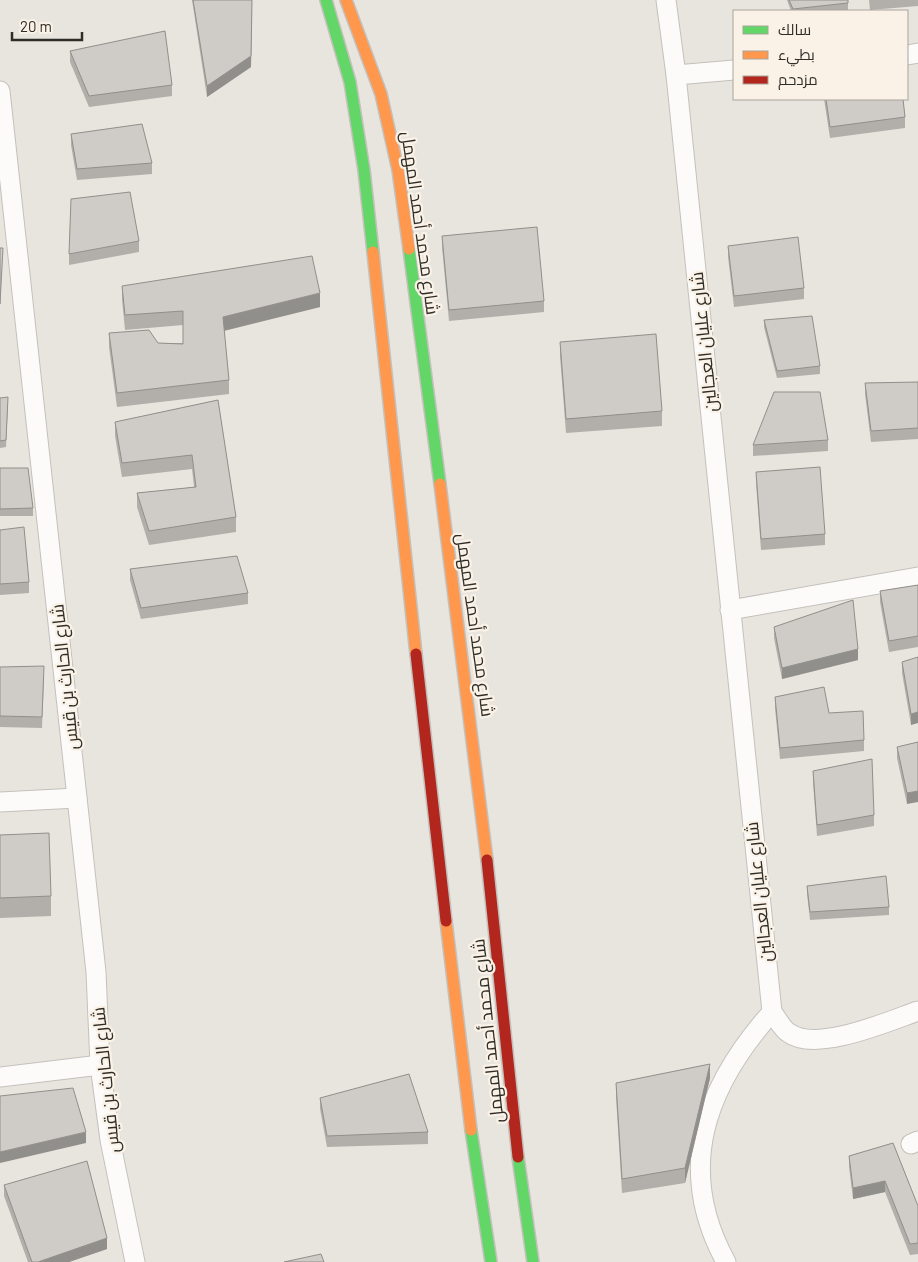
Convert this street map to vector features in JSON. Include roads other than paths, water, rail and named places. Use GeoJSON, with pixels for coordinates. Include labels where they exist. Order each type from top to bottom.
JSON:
{"type":"FeatureCollection","features":[{"type":"Feature","properties":{"kind":"main road","name":"شارع محمد أحمد المهمل"},"geometry":{"type":"LineString","coordinates":[[326,0],[350,82],[364,170],[425,743],[474,1156],[491,1262]]}},
{"type":"Feature","properties":{"kind":"main road","name":"شارع محمد أحمد المهمل"},"geometry":{"type":"LineString","coordinates":[[346,0],[381,94],[398,170],[481,797],[517,1151],[533,1262]]}},
{"type":"Feature","properties":{"kind":"street","name":"شارع عليان العجالين"},"geometry":{"type":"LineString","coordinates":[[666,0],[676,75],[772,1012]]}},
{"type":"Feature","properties":{"kind":"street"},"geometry":{"type":"LineString","coordinates":[[676,75],[733,70]]}},
{"type":"Feature","properties":{"kind":"street","name":"شارع الحارث بن قيس"},"geometry":{"type":"LineString","coordinates":[[0,91],[96,972],[100,1065],[110,1140],[135,1262]]}},
{"type":"Feature","properties":{"kind":"street"},"geometry":{"type":"LineString","coordinates":[[730,610],[918,576]]}},
{"type":"Feature","properties":{"kind":"street"},"geometry":{"type":"LineString","coordinates":[[0,802],[77,798]]}},
{"type":"Feature","properties":{"kind":"street"},"geometry":{"type":"LineString","coordinates":[[726,1262],[704,1210],[700,1176],[702,1142],[710,1109],[725,1074],[746,1041],[772,1012],[788,1033],[806,1040],[842,1036],[918,1011]]}},
{"type":"Feature","properties":{"kind":"street"},"geometry":{"type":"LineString","coordinates":[[0,1077],[100,1065]]}}]}
